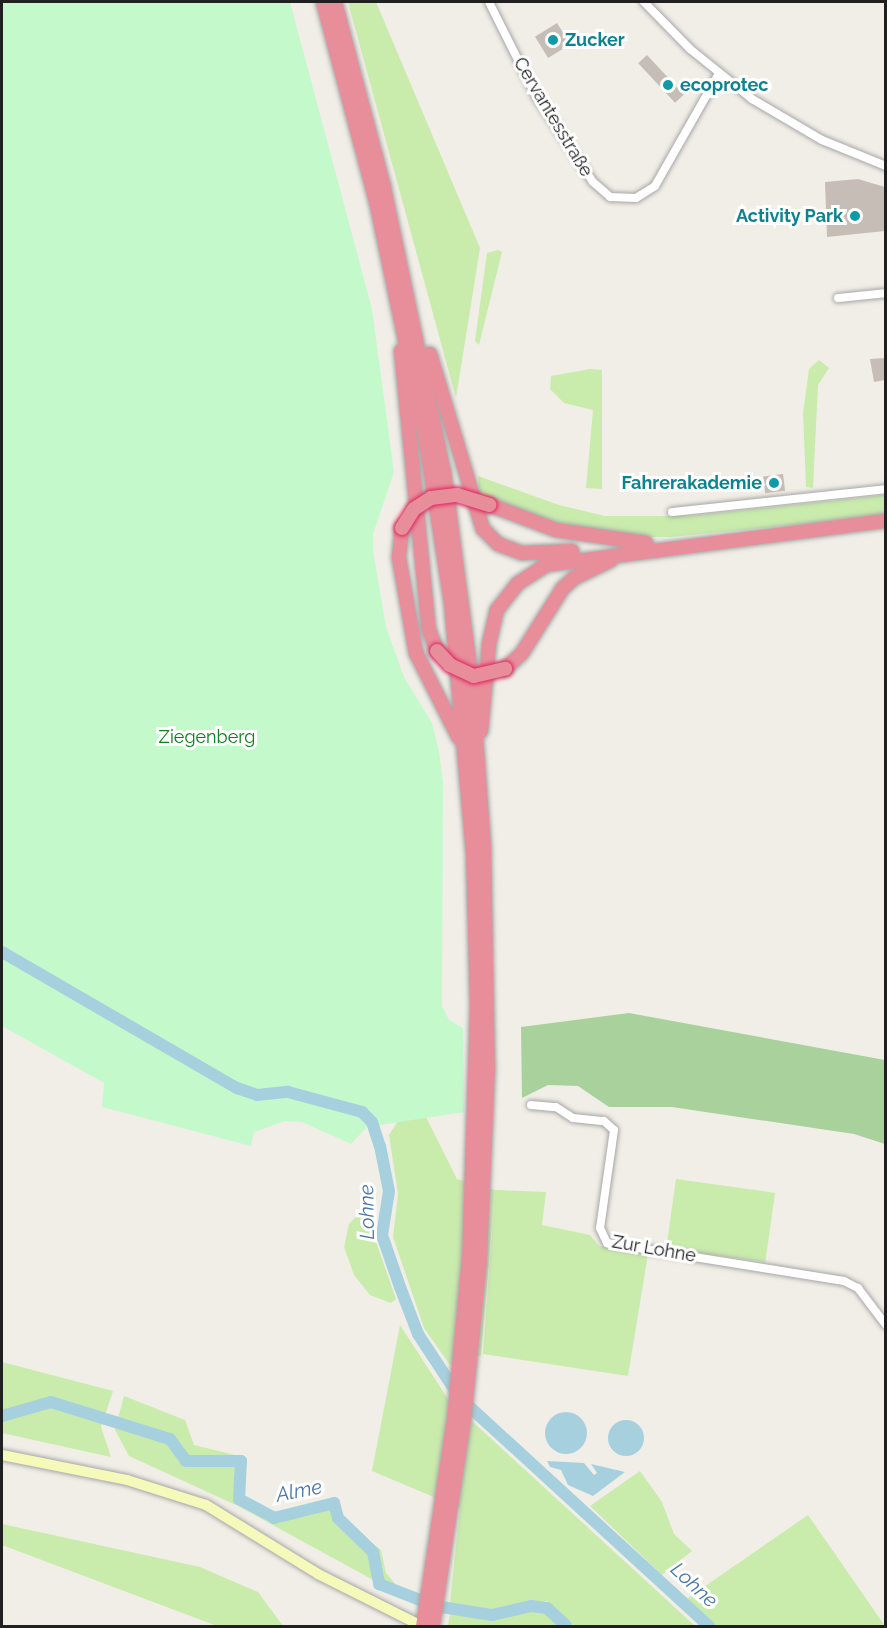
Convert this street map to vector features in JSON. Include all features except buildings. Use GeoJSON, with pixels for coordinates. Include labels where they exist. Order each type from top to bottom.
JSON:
{"type":"FeatureCollection","features":[{"type":"Feature","properties":{"kind":"highway"},"geometry":{"type":"LineString","coordinates":[[322,2],[396,287],[438,508],[473,763]]}},
{"type":"Feature","properties":{"kind":"highway"},"geometry":{"type":"LineString","coordinates":[[335,2],[413,312],[449,509],[473,763],[483,1010],[479,1272],[464,1420],[433,1626]]}},
{"type":"Feature","properties":{"kind":"highway"},"geometry":{"type":"LineString","coordinates":[[396,287],[393,302],[429,630],[437,651],[450,665],[474,675],[505,669],[522,653],[550,602],[574,578],[605,562],[651,547]]}},
{"type":"Feature","properties":{"kind":"highway"},"geometry":{"type":"LineString","coordinates":[[413,312],[425,336],[477,515],[490,538],[508,549],[540,555],[651,547],[885,521]]}},
{"type":"Feature","properties":{"kind":"highway"},"geometry":{"type":"LineString","coordinates":[[473,763],[454,722],[416,653],[399,558],[402,528],[414,510],[431,498],[458,495],[556,530],[651,547]]}},
{"type":"Feature","properties":{"kind":"highway"},"geometry":{"type":"LineString","coordinates":[[473,763],[492,627],[507,596],[546,565],[651,547]]}},
{"type":"Feature","properties":{"kind":"highway"},"geometry":{"type":"LineString","coordinates":[[422,1626],[454,1419],[470,1258],[483,1010]]}},
{"type":"Feature","properties":{"kind":"street","name":"Cervantesstraße"},"geometry":{"type":"LineString","coordinates":[[489,2],[536,96],[592,182],[610,197],[636,198],[655,186],[718,75]]}},
{"type":"Feature","properties":{"kind":"street"},"geometry":{"type":"LineString","coordinates":[[644,2],[718,75],[806,132],[885,166]]}},
{"type":"Feature","properties":{"kind":"street"},"geometry":{"type":"LineString","coordinates":[[838,298],[885,293]]}},
{"type":"Feature","properties":{"kind":"street"},"geometry":{"type":"LineString","coordinates":[[672,512],[885,489]]}},
{"type":"Feature","properties":{"kind":"street","name":"Zur Lohne"},"geometry":{"type":"LineString","coordinates":[[531,1105],[556,1107],[573,1118],[604,1121],[614,1130],[600,1228],[607,1243],[844,1281],[858,1288],[885,1325]]}},
{"type":"Feature","properties":{"kind":"street"},"geometry":{"type":"LineString","coordinates":[[2,1455],[127,1480],[206,1505],[318,1574],[422,1626]]}},
{"type":"Feature","properties":{"kind":"green space","name":"Ziegenberg"},"geometry":{"type":"Polygon","coordinates":[[[2,2],[290,2],[372,309],[394,472],[373,534],[373,550],[386,627],[404,677],[432,723],[439,751],[443,782],[442,1006],[449,1020],[463,1028],[464,1112],[367,1127],[351,1144],[302,1122],[285,1121],[254,1132],[251,1146],[102,1107],[104,1083],[2,1026],[2,2]]]}},
{"type":"Feature","properties":{"kind":"green space"},"geometry":{"type":"Polygon","coordinates":[[[348,2],[376,2],[480,248],[456,398],[348,2]]]}},
{"type":"Feature","properties":{"kind":"green space"},"geometry":{"type":"Polygon","coordinates":[[[498,250],[502,252],[479,345],[475,341],[487,253],[498,250]]]}},
{"type":"Feature","properties":{"kind":"green space"},"geometry":{"type":"Polygon","coordinates":[[[819,360],[829,368],[818,385],[813,488],[806,487],[803,413],[809,369],[819,360]]]}},
{"type":"Feature","properties":{"kind":"green space"},"geometry":{"type":"Polygon","coordinates":[[[590,369],[602,370],[602,489],[586,488],[593,410],[564,403],[550,389],[551,376],[590,369]]]}},
{"type":"Feature","properties":{"kind":"green space"},"geometry":{"type":"Polygon","coordinates":[[[478,476],[559,505],[605,516],[690,516],[885,495],[885,516],[671,537],[624,537],[561,526],[514,509],[479,494],[478,476]]]}},
{"type":"Feature","properties":{"kind":"green space"},"geometry":{"type":"Polygon","coordinates":[[[629,1013],[885,1060],[885,1144],[854,1134],[672,1107],[609,1107],[578,1086],[548,1085],[522,1098],[521,1027],[629,1013]]]}},
{"type":"Feature","properties":{"kind":"green space"},"geometry":{"type":"Polygon","coordinates":[[[422,1109],[457,1179],[495,1190],[481,1355],[450,1365],[424,1328],[393,1237],[398,1194],[389,1135],[403,1113],[422,1109]]]}},
{"type":"Feature","properties":{"kind":"green space"},"geometry":{"type":"Polygon","coordinates":[[[676,1179],[775,1193],[765,1262],[666,1248],[676,1179]]]}},
{"type":"Feature","properties":{"kind":"green space"},"geometry":{"type":"Polygon","coordinates":[[[495,1190],[546,1192],[542,1225],[590,1235],[599,1246],[648,1254],[628,1376],[483,1354],[495,1190]]]}},
{"type":"Feature","properties":{"kind":"green space"},"geometry":{"type":"Polygon","coordinates":[[[377,1195],[374,1236],[396,1299],[391,1303],[370,1295],[354,1275],[344,1247],[349,1224],[377,1195]]]}},
{"type":"Feature","properties":{"kind":"green space"},"geometry":{"type":"Polygon","coordinates":[[[400,1325],[448,1399],[695,1626],[574,1626],[547,1601],[491,1610],[450,1603],[460,1508],[372,1471],[400,1325]]]}},
{"type":"Feature","properties":{"kind":"green space"},"geometry":{"type":"Polygon","coordinates":[[[2,1362],[113,1391],[101,1427],[111,1457],[2,1433],[2,1362]]]}},
{"type":"Feature","properties":{"kind":"green space"},"geometry":{"type":"Polygon","coordinates":[[[124,1396],[185,1420],[194,1445],[247,1458],[243,1497],[280,1514],[331,1500],[338,1503],[345,1523],[381,1550],[386,1573],[408,1599],[238,1506],[129,1456],[115,1430],[124,1396]]]}},
{"type":"Feature","properties":{"kind":"green space"},"geometry":{"type":"Polygon","coordinates":[[[640,1471],[662,1502],[674,1534],[692,1551],[662,1575],[590,1506],[640,1471]]]}},
{"type":"Feature","properties":{"kind":"green space"},"geometry":{"type":"Polygon","coordinates":[[[808,1515],[885,1626],[726,1626],[709,1624],[685,1600],[808,1515]]]}},
{"type":"Feature","properties":{"kind":"green space"},"geometry":{"type":"Polygon","coordinates":[[[2,1524],[200,1567],[258,1592],[283,1626],[217,1626],[2,1545],[2,1524]]]}},
{"type":"Feature","properties":{"kind":"green space"},"geometry":{"type":"Polygon","coordinates":[[[531,1610],[547,1611],[563,1626],[448,1625],[450,1613],[493,1619],[531,1610]]]}},
{"type":"Feature","properties":{"kind":"water"},"geometry":{"type":"Polygon","coordinates":[[[566,1412],[581,1418],[587,1433],[581,1448],[566,1454],[551,1448],[545,1433],[551,1418],[566,1412]]]}},
{"type":"Feature","properties":{"kind":"water"},"geometry":{"type":"Polygon","coordinates":[[[626,1420],[639,1425],[644,1438],[639,1451],[626,1456],[613,1451],[608,1438],[613,1425],[626,1420]]]}},
{"type":"Feature","properties":{"kind":"water"},"geometry":{"type":"Polygon","coordinates":[[[547,1461],[584,1463],[594,1475],[597,1473],[591,1464],[625,1472],[593,1496],[568,1485],[561,1470],[550,1467],[547,1461]]]}},
{"type":"Feature","properties":{"kind":"waterway","name":"Lohne"},"geometry":{"type":"LineString","coordinates":[[2,952],[237,1088],[257,1095],[288,1092],[362,1112],[372,1122],[380,1146],[389,1191],[382,1235],[418,1334],[460,1398],[709,1626]]}},
{"type":"Feature","properties":{"kind":"waterway","name":"Alme"},"geometry":{"type":"LineString","coordinates":[[2,1416],[51,1402],[170,1439],[186,1461],[241,1461],[239,1499],[274,1518],[334,1503],[338,1518],[373,1552],[379,1584],[435,1606],[492,1615],[531,1606],[547,1608],[566,1626]]}},
{"type":"Feature","properties":{"kind":"place","name":"Zucker"},"geometry":{"type":"Point","coordinates":[553,40]}},
{"type":"Feature","properties":{"kind":"place","name":"ecoprotec"},"geometry":{"type":"Point","coordinates":[668,85]}},
{"type":"Feature","properties":{"kind":"place","name":"Activity Park"},"geometry":{"type":"Point","coordinates":[855,216]}},
{"type":"Feature","properties":{"kind":"place","name":"Fahrerakademie"},"geometry":{"type":"Point","coordinates":[774,483]}}]}
